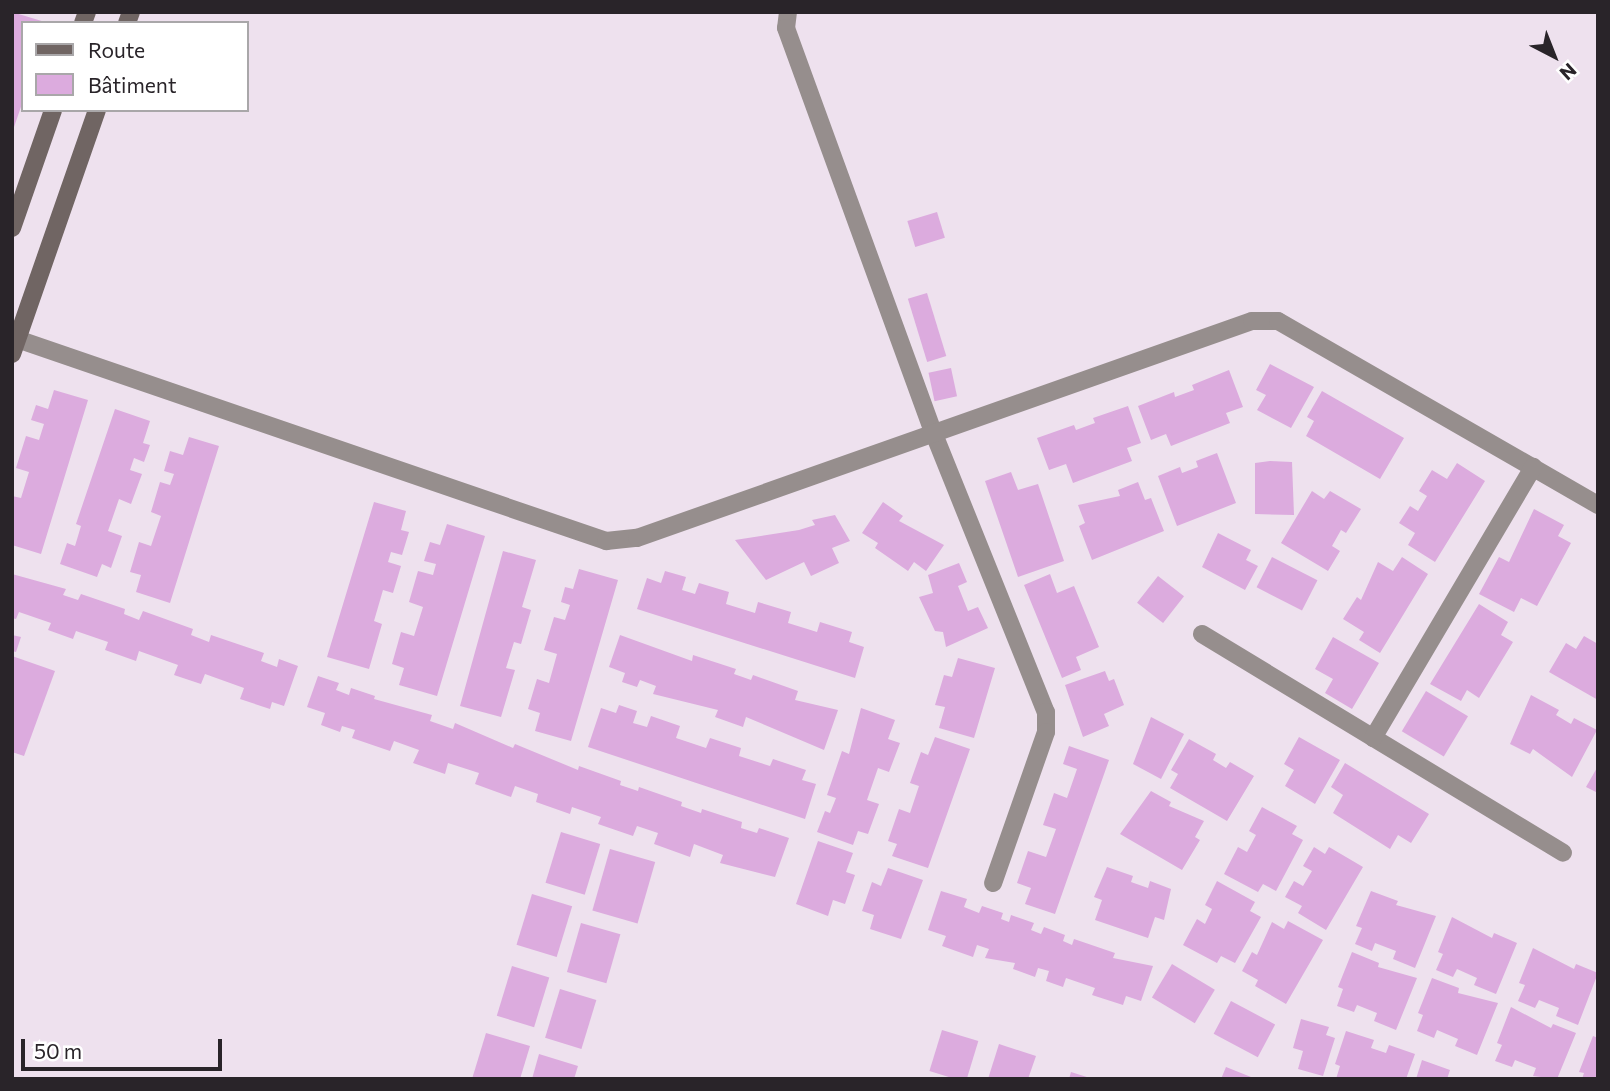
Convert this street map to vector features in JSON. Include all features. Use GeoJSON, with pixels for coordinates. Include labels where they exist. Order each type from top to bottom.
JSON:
{"type":"FeatureCollection","features":[{"type":"Feature","properties":{"kind":"street"},"geometry":{"type":"LineString","coordinates":[[788,12],[786,29],[934,434],[1046,712],[1046,732],[993,883]]}},
{"type":"Feature","properties":{"kind":"street"},"geometry":{"type":"LineString","coordinates":[[12,228],[52,112]]}},
{"type":"Feature","properties":{"kind":"street"},"geometry":{"type":"LineString","coordinates":[[96,112],[15,346],[607,541],[637,538],[1252,321],[1278,321],[1598,505]]}},
{"type":"Feature","properties":{"kind":"street"},"geometry":{"type":"LineString","coordinates":[[1373,738],[1533,467]]}},
{"type":"Feature","properties":{"kind":"street"},"geometry":{"type":"LineString","coordinates":[[1202,634],[1563,853]]}},
{"type":"Feature","properties":{"kind":"building"},"geometry":{"type":"Polygon","coordinates":[[[12,12],[42,21],[21,21],[21,107],[13,130],[12,12]]]}},
{"type":"Feature","properties":{"kind":"building"},"geometry":{"type":"Polygon","coordinates":[[[937,212],[945,238],[915,247],[907,221],[937,212]]]}},
{"type":"Feature","properties":{"kind":"building"},"geometry":{"type":"Polygon","coordinates":[[[927,293],[946,356],[927,362],[908,299],[927,293]]]}},
{"type":"Feature","properties":{"kind":"building"},"geometry":{"type":"Polygon","coordinates":[[[1270,364],[1314,387],[1291,428],[1257,410],[1266,395],[1256,390],[1270,364]]]}},
{"type":"Feature","properties":{"kind":"building"},"geometry":{"type":"Polygon","coordinates":[[[951,368],[957,396],[935,401],[929,373],[951,368]]]}},
{"type":"Feature","properties":{"kind":"building"},"geometry":{"type":"Polygon","coordinates":[[[1229,370],[1243,407],[1226,413],[1230,423],[1171,446],[1166,434],[1151,440],[1138,406],[1174,392],[1175,397],[1194,390],[1192,385],[1229,370]]]}},
{"type":"Feature","properties":{"kind":"building"},"geometry":{"type":"Polygon","coordinates":[[[54,390],[88,400],[41,554],[12,545],[12,496],[21,498],[29,472],[16,468],[26,436],[39,440],[44,424],[31,420],[36,405],[48,409],[54,390]]]}},
{"type":"Feature","properties":{"kind":"building"},"geometry":{"type":"Polygon","coordinates":[[[1322,391],[1404,438],[1380,479],[1306,436],[1314,421],[1307,417],[1322,391]]]}},
{"type":"Feature","properties":{"kind":"building"},"geometry":{"type":"Polygon","coordinates":[[[1128,406],[1141,443],[1127,448],[1132,461],[1073,483],[1066,464],[1049,470],[1037,438],[1074,425],[1076,430],[1095,423],[1093,418],[1128,406]]]}},
{"type":"Feature","properties":{"kind":"building"},"geometry":{"type":"Polygon","coordinates":[[[115,409],[150,421],[143,443],[150,445],[144,462],[134,458],[130,470],[142,474],[131,504],[119,499],[108,531],[122,536],[111,568],[102,564],[97,577],[60,564],[67,543],[75,546],[81,526],[76,524],[115,409]]]}},
{"type":"Feature","properties":{"kind":"building"},"geometry":{"type":"Polygon","coordinates":[[[189,437],[219,446],[170,603],[136,592],[141,575],[130,572],[139,542],[151,546],[161,516],[151,512],[160,482],[170,485],[174,474],[164,471],[170,451],[183,455],[189,437]]]}},
{"type":"Feature","properties":{"kind":"building"},"geometry":{"type":"Polygon","coordinates":[[[1217,453],[1236,503],[1177,526],[1158,476],[1180,467],[1182,473],[1198,467],[1196,461],[1217,453]]]}},
{"type":"Feature","properties":{"kind":"building"},"geometry":{"type":"Polygon","coordinates":[[[1292,462],[1294,515],[1255,514],[1255,463],[1292,462]]]}},
{"type":"Feature","properties":{"kind":"building"},"geometry":{"type":"Polygon","coordinates":[[[1457,463],[1485,481],[1435,562],[1408,545],[1415,533],[1399,523],[1410,506],[1418,511],[1427,496],[1419,491],[1432,470],[1447,479],[1457,463]]]}},
{"type":"Feature","properties":{"kind":"building"},"geometry":{"type":"Polygon","coordinates":[[[1011,472],[1018,490],[1038,484],[1064,561],[1018,577],[985,481],[1011,472]]]}},
{"type":"Feature","properties":{"kind":"building"},"geometry":{"type":"Polygon","coordinates":[[[1138,482],[1145,500],[1151,498],[1164,531],[1092,560],[1079,526],[1085,523],[1078,505],[1120,496],[1118,490],[1138,482]]]}},
{"type":"Feature","properties":{"kind":"building"},"geometry":{"type":"Polygon","coordinates":[[[1312,491],[1324,499],[1330,491],[1361,509],[1346,533],[1341,530],[1332,546],[1340,551],[1328,571],[1281,543],[1312,491]]]}},
{"type":"Feature","properties":{"kind":"building"},"geometry":{"type":"Polygon","coordinates":[[[374,502],[406,511],[401,530],[409,532],[402,555],[391,552],[388,562],[401,566],[393,593],[383,590],[374,621],[382,624],[369,669],[327,657],[374,502]]]}},
{"type":"Feature","properties":{"kind":"building"},"geometry":{"type":"Polygon","coordinates":[[[883,502],[903,516],[899,521],[944,545],[926,571],[914,562],[908,571],[875,548],[878,543],[862,533],[883,502]]]}},
{"type":"Feature","properties":{"kind":"building"},"geometry":{"type":"Polygon","coordinates":[[[1534,509],[1564,525],[1558,536],[1571,543],[1537,606],[1521,598],[1514,612],[1479,594],[1499,557],[1509,562],[1534,509]]]}},
{"type":"Feature","properties":{"kind":"building"},"geometry":{"type":"Polygon","coordinates":[[[835,515],[850,541],[832,548],[839,563],[811,576],[804,562],[766,580],[735,540],[799,530],[815,525],[812,520],[835,515]]]}},
{"type":"Feature","properties":{"kind":"building"},"geometry":{"type":"Polygon","coordinates":[[[447,524],[485,536],[437,696],[399,685],[404,668],[392,664],[401,632],[414,636],[423,607],[409,602],[418,571],[433,575],[436,564],[424,561],[430,542],[440,545],[447,524]]]}},
{"type":"Feature","properties":{"kind":"building"},"geometry":{"type":"Polygon","coordinates":[[[1218,533],[1251,550],[1246,560],[1258,566],[1245,590],[1202,567],[1218,533]]]}},
{"type":"Feature","properties":{"kind":"building"},"geometry":{"type":"Polygon","coordinates":[[[503,551],[536,560],[522,607],[531,610],[521,644],[514,642],[506,668],[515,670],[501,717],[460,706],[503,551]]]}},
{"type":"Feature","properties":{"kind":"building"},"geometry":{"type":"Polygon","coordinates":[[[1272,557],[1317,580],[1302,610],[1257,587],[1272,557]]]}},
{"type":"Feature","properties":{"kind":"building"},"geometry":{"type":"Polygon","coordinates":[[[1402,557],[1428,574],[1380,653],[1359,640],[1364,632],[1343,619],[1357,597],[1361,600],[1378,562],[1393,571],[1402,557]]]}},
{"type":"Feature","properties":{"kind":"building"},"geometry":{"type":"Polygon","coordinates":[[[959,563],[967,582],[958,586],[968,611],[978,607],[988,628],[946,647],[943,632],[935,631],[919,597],[933,593],[928,575],[959,563]]]}},
{"type":"Feature","properties":{"kind":"building"},"geometry":{"type":"Polygon","coordinates":[[[579,569],[618,580],[571,741],[535,731],[540,713],[528,709],[537,679],[549,683],[557,654],[544,650],[554,617],[565,620],[570,605],[561,602],[565,587],[573,589],[579,569]]]}},
{"type":"Feature","properties":{"kind":"building"},"geometry":{"type":"Polygon","coordinates":[[[665,571],[686,577],[682,590],[695,594],[699,583],[729,592],[726,604],[755,613],[758,602],[791,612],[788,623],[817,632],[820,622],[852,632],[849,642],[864,647],[855,678],[637,609],[647,578],[661,583],[665,571]]]}},
{"type":"Feature","properties":{"kind":"building"},"geometry":{"type":"Polygon","coordinates":[[[12,574],[66,589],[63,595],[78,600],[81,594],[125,609],[124,614],[139,620],[143,611],[193,629],[191,635],[209,642],[211,635],[264,653],[261,661],[277,667],[279,659],[298,666],[284,706],[272,702],[270,709],[240,699],[244,688],[205,674],[201,684],[174,675],[178,665],[139,651],[136,661],[105,650],[108,642],[76,631],[73,639],[48,630],[51,623],[19,612],[16,619],[12,618],[12,574]]]}},
{"type":"Feature","properties":{"kind":"building"},"geometry":{"type":"Polygon","coordinates":[[[1050,574],[1057,593],[1074,586],[1099,647],[1076,657],[1081,670],[1062,678],[1024,585],[1050,574]]]}},
{"type":"Feature","properties":{"kind":"building"},"geometry":{"type":"Polygon","coordinates":[[[1158,576],[1184,596],[1163,623],[1137,603],[1158,576]]]}},
{"type":"Feature","properties":{"kind":"building"},"geometry":{"type":"Polygon","coordinates":[[[1479,604],[1508,622],[1501,635],[1513,642],[1479,698],[1467,690],[1461,701],[1430,684],[1479,604]]]}},
{"type":"Feature","properties":{"kind":"building"},"geometry":{"type":"Polygon","coordinates":[[[12,635],[21,637],[16,652],[12,651],[12,635]]]}},
{"type":"Feature","properties":{"kind":"building"},"geometry":{"type":"Polygon","coordinates":[[[620,635],[692,661],[693,655],[736,669],[734,674],[751,680],[753,675],[798,691],[795,700],[838,710],[824,750],[746,717],[743,727],[715,717],[718,710],[653,694],[656,686],[640,680],[637,687],[622,682],[625,673],[609,667],[620,635]]]}},
{"type":"Feature","properties":{"kind":"building"},"geometry":{"type":"Polygon","coordinates":[[[1584,636],[1598,644],[1598,700],[1549,672],[1566,643],[1576,649],[1584,636]]]}},
{"type":"Feature","properties":{"kind":"building"},"geometry":{"type":"Polygon","coordinates":[[[1333,637],[1379,663],[1352,709],[1325,693],[1333,679],[1315,669],[1333,637]]]}},
{"type":"Feature","properties":{"kind":"building"},"geometry":{"type":"Polygon","coordinates":[[[12,656],[55,671],[24,756],[12,752],[12,656]]]}},
{"type":"Feature","properties":{"kind":"building"},"geometry":{"type":"Polygon","coordinates":[[[958,658],[995,668],[974,738],[939,728],[945,707],[935,705],[944,675],[952,677],[958,658]]]}},
{"type":"Feature","properties":{"kind":"building"},"geometry":{"type":"Polygon","coordinates":[[[1105,671],[1109,681],[1114,679],[1124,705],[1104,714],[1109,726],[1083,737],[1065,685],[1105,671]]]}},
{"type":"Feature","properties":{"kind":"building"},"geometry":{"type":"Polygon","coordinates":[[[318,676],[339,683],[336,690],[349,695],[351,688],[375,696],[374,699],[432,715],[430,721],[453,729],[455,723],[513,748],[515,744],[578,770],[579,766],[621,781],[620,785],[638,791],[639,787],[682,802],[681,806],[701,813],[702,809],[742,822],[741,828],[757,833],[759,828],[789,838],[775,877],[720,863],[723,855],[694,844],[690,857],[654,844],[658,833],[637,826],[633,836],[598,824],[601,817],[572,807],[570,814],[536,802],[538,794],[515,786],[511,797],[475,784],[479,773],[448,763],[445,774],[413,763],[419,750],[394,741],[390,751],[352,738],[355,730],[342,726],[340,732],[321,725],[325,713],[307,707],[318,676]]]}},
{"type":"Feature","properties":{"kind":"building"},"geometry":{"type":"Polygon","coordinates":[[[1426,691],[1468,716],[1444,757],[1402,731],[1426,691]]]}},
{"type":"Feature","properties":{"kind":"building"},"geometry":{"type":"Polygon","coordinates":[[[1531,695],[1559,710],[1556,715],[1571,724],[1574,718],[1597,730],[1572,777],[1533,749],[1530,754],[1510,744],[1531,695]]]}},
{"type":"Feature","properties":{"kind":"building"},"geometry":{"type":"Polygon","coordinates":[[[619,705],[637,711],[633,723],[647,727],[651,716],[680,726],[676,738],[706,748],[710,738],[741,748],[739,756],[770,766],[773,759],[806,770],[802,780],[816,784],[805,819],[588,747],[601,708],[616,713],[619,705]]]}},
{"type":"Feature","properties":{"kind":"building"},"geometry":{"type":"Polygon","coordinates":[[[861,708],[895,720],[888,739],[900,743],[889,772],[878,768],[867,800],[879,804],[868,834],[858,831],[853,845],[817,832],[825,811],[830,813],[836,798],[827,795],[842,751],[849,754],[861,708]]]}},
{"type":"Feature","properties":{"kind":"building"},"geometry":{"type":"Polygon","coordinates":[[[1151,717],[1184,734],[1161,779],[1133,764],[1151,717]]]}},
{"type":"Feature","properties":{"kind":"building"},"geometry":{"type":"Polygon","coordinates":[[[935,737],[970,749],[928,868],[892,856],[897,844],[888,841],[899,809],[910,813],[919,786],[910,783],[921,752],[928,755],[935,737]]]}},
{"type":"Feature","properties":{"kind":"building"},"geometry":{"type":"Polygon","coordinates":[[[1299,737],[1340,760],[1315,804],[1285,786],[1294,770],[1284,764],[1299,737]]]}},
{"type":"Feature","properties":{"kind":"building"},"geometry":{"type":"Polygon","coordinates":[[[1189,739],[1216,754],[1213,760],[1226,768],[1230,762],[1254,776],[1227,821],[1170,788],[1178,774],[1171,770],[1189,739]]]}},
{"type":"Feature","properties":{"kind":"building"},"geometry":{"type":"Polygon","coordinates":[[[1069,746],[1109,760],[1055,914],[1025,904],[1031,888],[1017,883],[1028,851],[1046,857],[1056,829],[1043,825],[1054,793],[1067,798],[1077,769],[1063,764],[1069,746]]]}},
{"type":"Feature","properties":{"kind":"building"},"geometry":{"type":"Polygon","coordinates":[[[1345,763],[1429,814],[1411,843],[1398,835],[1390,849],[1333,813],[1343,795],[1331,787],[1345,763]]]}},
{"type":"Feature","properties":{"kind":"building"},"geometry":{"type":"Polygon","coordinates":[[[1598,766],[1598,793],[1586,787],[1598,766]]]}},
{"type":"Feature","properties":{"kind":"building"},"geometry":{"type":"Polygon","coordinates":[[[1151,791],[1171,802],[1169,806],[1204,821],[1195,837],[1200,840],[1182,870],[1120,834],[1151,791]]]}},
{"type":"Feature","properties":{"kind":"building"},"geometry":{"type":"Polygon","coordinates":[[[1262,807],[1297,826],[1292,834],[1303,840],[1276,891],[1263,884],[1258,892],[1224,874],[1238,847],[1247,852],[1256,835],[1249,831],[1262,807]]]}},
{"type":"Feature","properties":{"kind":"building"},"geometry":{"type":"Polygon","coordinates":[[[561,832],[600,844],[585,895],[546,883],[561,832]]]}},
{"type":"Feature","properties":{"kind":"building"},"geometry":{"type":"Polygon","coordinates":[[[818,841],[853,853],[846,872],[855,875],[845,904],[833,900],[828,916],[796,904],[818,841]]]}},
{"type":"Feature","properties":{"kind":"building"},"geometry":{"type":"Polygon","coordinates":[[[1314,847],[1325,854],[1329,847],[1363,867],[1326,930],[1298,913],[1302,906],[1285,897],[1294,881],[1303,886],[1312,871],[1303,866],[1314,847]]]}},
{"type":"Feature","properties":{"kind":"building"},"geometry":{"type":"Polygon","coordinates":[[[610,849],[655,862],[638,923],[592,911],[610,849]]]}},
{"type":"Feature","properties":{"kind":"building"},"geometry":{"type":"Polygon","coordinates":[[[1107,867],[1133,876],[1131,882],[1148,888],[1150,881],[1171,889],[1164,920],[1155,917],[1148,938],[1095,920],[1102,900],[1094,897],[1107,867]]]}},
{"type":"Feature","properties":{"kind":"building"},"geometry":{"type":"Polygon","coordinates":[[[888,868],[923,880],[901,939],[870,929],[874,915],[862,911],[872,882],[881,886],[888,868]]]}},
{"type":"Feature","properties":{"kind":"building"},"geometry":{"type":"Polygon","coordinates":[[[1217,881],[1255,902],[1250,911],[1261,917],[1235,963],[1221,956],[1217,963],[1183,945],[1197,919],[1205,924],[1212,909],[1205,905],[1217,881]]]}},
{"type":"Feature","properties":{"kind":"building"},"geometry":{"type":"Polygon","coordinates":[[[941,891],[967,899],[964,907],[979,913],[982,906],[1003,913],[1001,919],[1009,922],[1011,915],[1034,923],[1031,930],[1041,934],[1044,927],[1065,935],[1063,941],[1072,945],[1074,939],[1115,953],[1113,958],[1153,966],[1141,1001],[1126,996],[1123,1005],[1092,995],[1095,988],[1066,978],[1063,987],[1046,981],[1049,971],[1038,968],[1035,977],[1013,969],[1015,963],[985,958],[989,949],[977,945],[973,957],[942,946],[946,936],[928,930],[941,891]]]}},
{"type":"Feature","properties":{"kind":"building"},"geometry":{"type":"Polygon","coordinates":[[[1371,891],[1398,901],[1396,905],[1436,916],[1415,968],[1393,959],[1396,951],[1375,943],[1372,951],[1355,944],[1362,928],[1356,926],[1371,891]]]}},
{"type":"Feature","properties":{"kind":"building"},"geometry":{"type":"Polygon","coordinates":[[[532,894],[572,906],[557,957],[517,945],[532,894]]]}},
{"type":"Feature","properties":{"kind":"building"},"geometry":{"type":"Polygon","coordinates":[[[1452,917],[1492,938],[1494,933],[1517,943],[1496,994],[1474,985],[1477,978],[1457,969],[1453,977],[1436,970],[1443,954],[1438,952],[1452,917]]]}},
{"type":"Feature","properties":{"kind":"building"},"geometry":{"type":"Polygon","coordinates":[[[1288,921],[1323,940],[1286,1004],[1255,986],[1258,980],[1242,971],[1252,952],[1257,955],[1272,922],[1284,929],[1288,921]]]}},
{"type":"Feature","properties":{"kind":"building"},"geometry":{"type":"Polygon","coordinates":[[[581,923],[620,934],[606,983],[567,972],[581,923]]]}},
{"type":"Feature","properties":{"kind":"building"},"geometry":{"type":"Polygon","coordinates":[[[1533,948],[1574,969],[1576,964],[1598,973],[1578,1025],[1556,1016],[1559,1008],[1539,1000],[1535,1008],[1518,1001],[1525,985],[1519,983],[1533,948]]]}},
{"type":"Feature","properties":{"kind":"building"},"geometry":{"type":"Polygon","coordinates":[[[1352,952],[1379,963],[1378,967],[1417,978],[1396,1030],[1374,1021],[1377,1013],[1357,1005],[1354,1012],[1337,1006],[1343,989],[1338,987],[1352,952]]]}},
{"type":"Feature","properties":{"kind":"building"},"geometry":{"type":"Polygon","coordinates":[[[1172,964],[1215,990],[1195,1023],[1152,997],[1172,964]]]}},
{"type":"Feature","properties":{"kind":"building"},"geometry":{"type":"Polygon","coordinates":[[[512,966],[549,977],[534,1027],[497,1016],[512,966]]]}},
{"type":"Feature","properties":{"kind":"building"},"geometry":{"type":"Polygon","coordinates":[[[1432,978],[1459,988],[1458,993],[1498,1003],[1477,1055],[1455,1046],[1458,1039],[1437,1030],[1434,1038],[1417,1031],[1423,1015],[1418,1013],[1432,978]]]}},
{"type":"Feature","properties":{"kind":"building"},"geometry":{"type":"Polygon","coordinates":[[[560,989],[596,1000],[581,1049],[545,1038],[560,989]]]}},
{"type":"Feature","properties":{"kind":"building"},"geometry":{"type":"Polygon","coordinates":[[[1231,1001],[1275,1024],[1258,1057],[1214,1034],[1231,1001]]]}},
{"type":"Feature","properties":{"kind":"building"},"geometry":{"type":"Polygon","coordinates":[[[1511,1007],[1551,1028],[1553,1024],[1576,1033],[1557,1079],[1533,1076],[1536,1068],[1515,1060],[1512,1067],[1495,1061],[1502,1045],[1497,1043],[1511,1007]]]}},
{"type":"Feature","properties":{"kind":"building"},"geometry":{"type":"Polygon","coordinates":[[[1301,1019],[1329,1027],[1326,1035],[1335,1038],[1323,1076],[1298,1069],[1303,1051],[1293,1048],[1301,1019]]]}},
{"type":"Feature","properties":{"kind":"building"},"geometry":{"type":"Polygon","coordinates":[[[942,1030],[978,1041],[967,1079],[955,1079],[929,1071],[942,1030]]]}},
{"type":"Feature","properties":{"kind":"building"},"geometry":{"type":"Polygon","coordinates":[[[1346,1031],[1374,1040],[1371,1048],[1386,1053],[1389,1045],[1415,1054],[1406,1079],[1336,1079],[1340,1066],[1335,1064],[1346,1031]]]}},
{"type":"Feature","properties":{"kind":"building"},"geometry":{"type":"Polygon","coordinates":[[[486,1033],[530,1046],[520,1079],[472,1079],[486,1033]]]}},
{"type":"Feature","properties":{"kind":"building"},"geometry":{"type":"Polygon","coordinates":[[[1593,1036],[1598,1038],[1598,1079],[1582,1079],[1584,1073],[1579,1072],[1593,1036]]]}},
{"type":"Feature","properties":{"kind":"building"},"geometry":{"type":"Polygon","coordinates":[[[999,1044],[1036,1056],[1028,1079],[988,1079],[999,1044]]]}},
{"type":"Feature","properties":{"kind":"building"},"geometry":{"type":"Polygon","coordinates":[[[539,1054],[578,1066],[574,1079],[532,1079],[539,1054]]]}},
{"type":"Feature","properties":{"kind":"building"},"geometry":{"type":"Polygon","coordinates":[[[1422,1060],[1450,1070],[1447,1079],[1416,1079],[1422,1060]]]}},
{"type":"Feature","properties":{"kind":"building"},"geometry":{"type":"Polygon","coordinates":[[[1226,1067],[1256,1079],[1221,1079],[1226,1067]]]}},
{"type":"Feature","properties":{"kind":"building"},"geometry":{"type":"Polygon","coordinates":[[[1071,1072],[1090,1078],[1090,1079],[1069,1079],[1071,1072]]]}}]}
